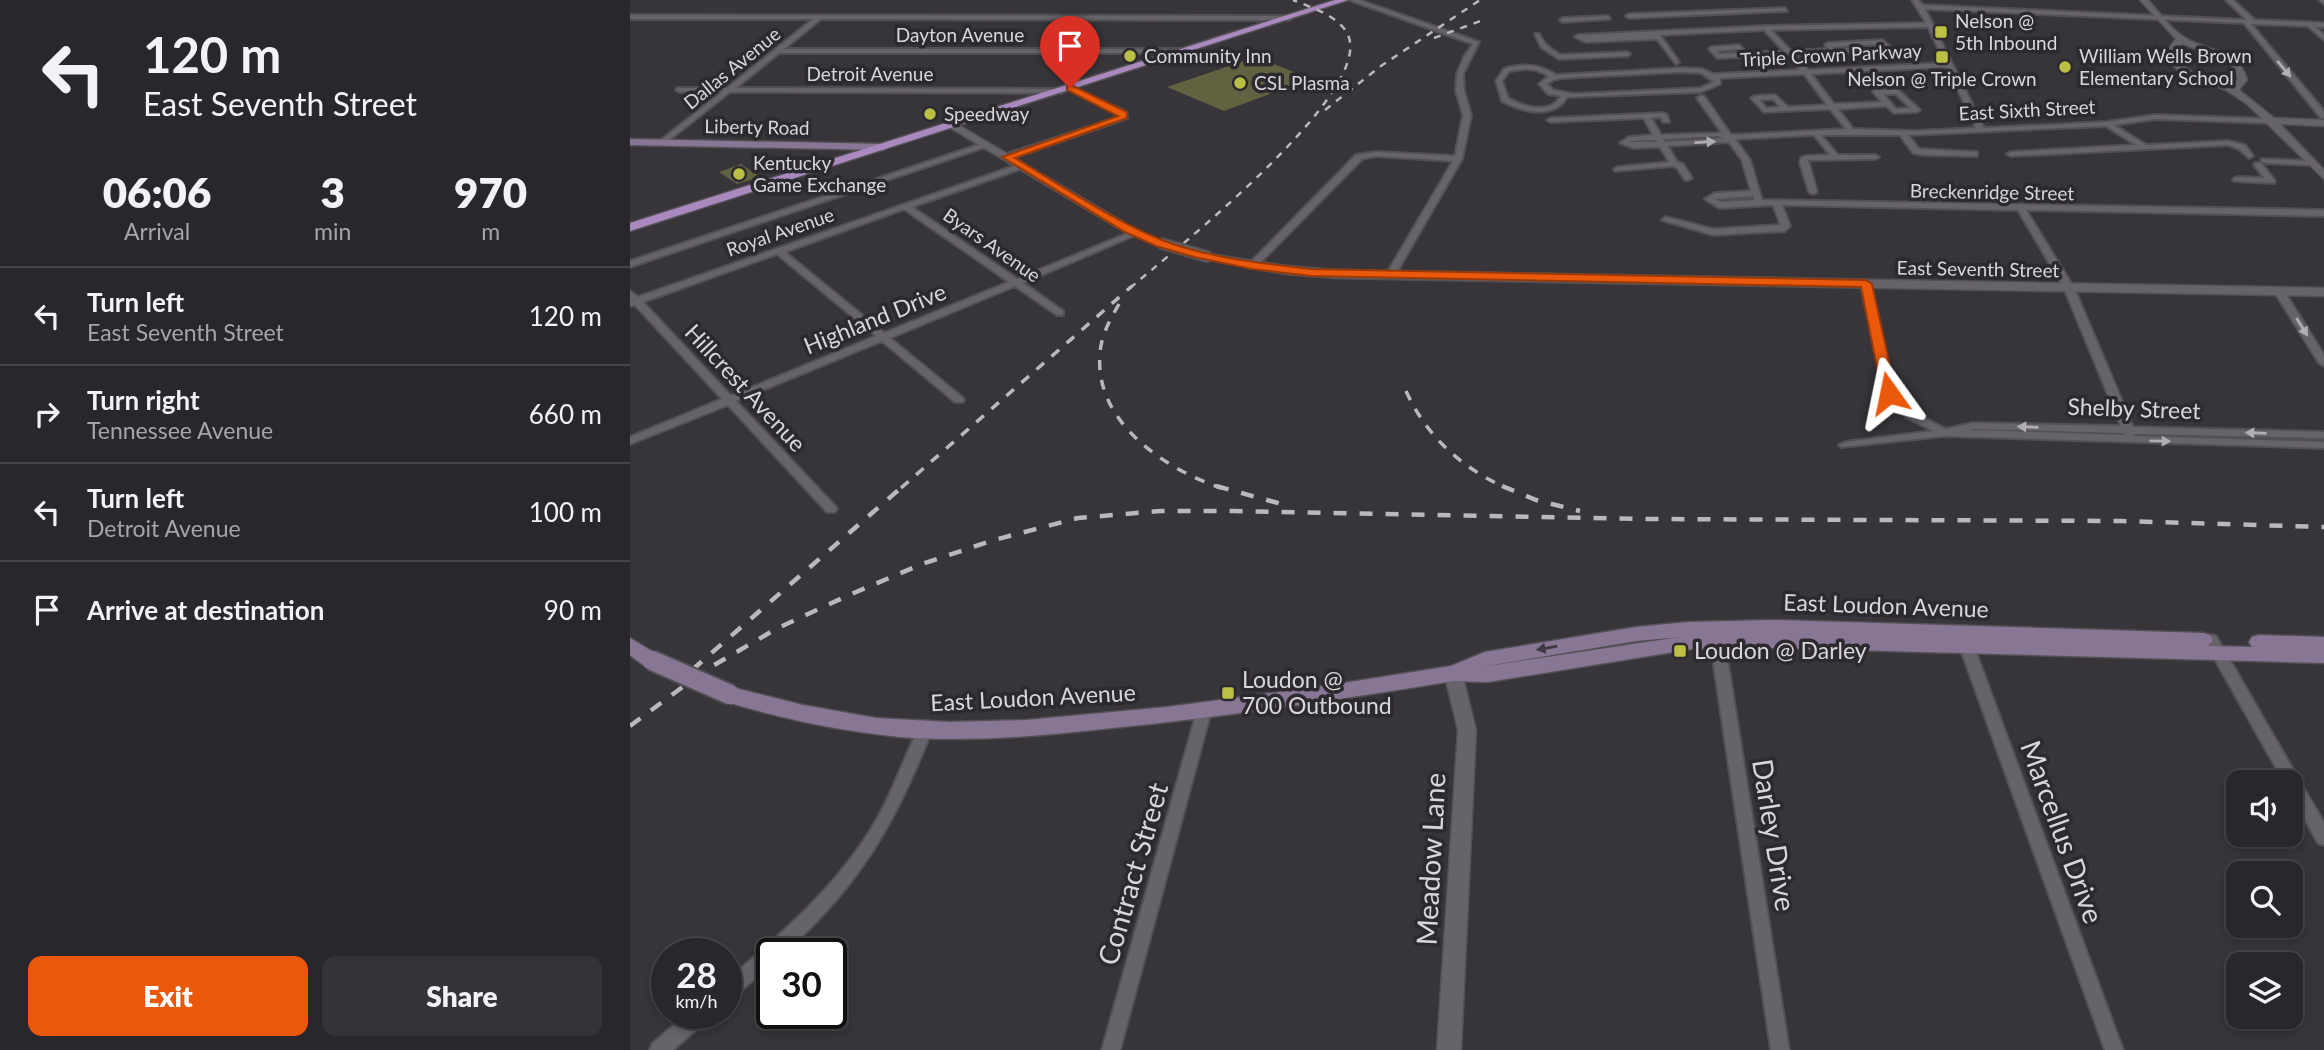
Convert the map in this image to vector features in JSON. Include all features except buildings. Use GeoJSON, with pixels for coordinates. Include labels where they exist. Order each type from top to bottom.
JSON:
{"type":"FeatureCollection","features":[{"type":"Feature","properties":{"kind":"main road"},"geometry":{"type":"LineString","coordinates":[[630,227],[1344,0]]}},
{"type":"Feature","properties":{"kind":"main road","name":"Liberty Road"},"geometry":{"type":"LineString","coordinates":[[630,142],[883,146]]}},
{"type":"Feature","properties":{"kind":"main road","name":"East Loudon Avenue"},"geometry":{"type":"LineString","coordinates":[[630,645],[650,660],[731,695],[790,712],[840,721],[925,730],[1037,727],[1204,711],[1453,673],[1488,674],[1716,634],[2214,646],[2324,643]]}},
{"type":"Feature","properties":{"kind":"main road","name":"East Loudon Avenue"},"geometry":{"type":"LineString","coordinates":[[2214,646],[2324,656]]}},
{"type":"Feature","properties":{"kind":"street"},"geometry":{"type":"LineString","coordinates":[[1353,0],[1477,43],[1460,74],[1460,91],[1467,115],[1458,159],[1391,275]]}},
{"type":"Feature","properties":{"kind":"street"},"geometry":{"type":"LineString","coordinates":[[1744,9],[1750,0]]}},
{"type":"Feature","properties":{"kind":"street"},"geometry":{"type":"LineString","coordinates":[[1915,0],[1921,6],[1981,130]]}},
{"type":"Feature","properties":{"kind":"street"},"geometry":{"type":"LineString","coordinates":[[1981,0],[1988,11]]}},
{"type":"Feature","properties":{"kind":"street"},"geometry":{"type":"LineString","coordinates":[[2062,0],[2073,14]]}},
{"type":"Feature","properties":{"kind":"street"},"geometry":{"type":"LineString","coordinates":[[2144,0],[2161,18],[2177,43],[2218,54],[2236,66],[2243,75],[2237,88]]}},
{"type":"Feature","properties":{"kind":"street"},"geometry":{"type":"LineString","coordinates":[[2229,0],[2324,116]]}},
{"type":"Feature","properties":{"kind":"street"},"geometry":{"type":"LineString","coordinates":[[1921,6],[2324,25]]}},
{"type":"Feature","properties":{"kind":"street"},"geometry":{"type":"LineString","coordinates":[[1629,16],[1785,10]]}},
{"type":"Feature","properties":{"kind":"street"},"geometry":{"type":"LineString","coordinates":[[1694,14],[1707,30]]}},
{"type":"Feature","properties":{"kind":"street"},"geometry":{"type":"LineString","coordinates":[[630,17],[1289,18]]}},
{"type":"Feature","properties":{"kind":"street","name":"Dallas Avenue"},"geometry":{"type":"LineString","coordinates":[[664,142],[820,17]]}},
{"type":"Feature","properties":{"kind":"street"},"geometry":{"type":"LineString","coordinates":[[1563,20],[1608,18]]}},
{"type":"Feature","properties":{"kind":"street"},"geometry":{"type":"LineString","coordinates":[[1585,19],[1604,55]]}},
{"type":"Feature","properties":{"kind":"street"},"geometry":{"type":"LineString","coordinates":[[2309,24],[2324,38]]}},
{"type":"Feature","properties":{"kind":"street"},"geometry":{"type":"LineString","coordinates":[[1595,37],[1707,30],[1930,25]]}},
{"type":"Feature","properties":{"kind":"street"},"geometry":{"type":"LineString","coordinates":[[1766,28],[1808,74],[1852,131]]}},
{"type":"Feature","properties":{"kind":"street"},"geometry":{"type":"LineString","coordinates":[[1657,34],[1676,62],[1686,69]]}},
{"type":"Feature","properties":{"kind":"street"},"geometry":{"type":"LineString","coordinates":[[1537,35],[1543,46],[1559,57],[1627,54]]}},
{"type":"Feature","properties":{"kind":"street"},"geometry":{"type":"LineString","coordinates":[[1745,55],[1890,49],[1882,42],[1828,45],[1834,51]]}},
{"type":"Feature","properties":{"kind":"street"},"geometry":{"type":"LineString","coordinates":[[2177,43],[2169,54],[2179,67],[2216,84],[2237,88],[2324,176]]}},
{"type":"Feature","properties":{"kind":"street","name":"Dayton Avenue"},"geometry":{"type":"LineString","coordinates":[[778,51],[1183,51]]}},
{"type":"Feature","properties":{"kind":"street"},"geometry":{"type":"LineString","coordinates":[[1672,70],[1676,62]]}},
{"type":"Feature","properties":{"kind":"street"},"geometry":{"type":"LineString","coordinates":[[1555,77],[1539,68],[1521,67],[1506,70],[1499,80],[1505,99],[1520,106],[1551,108],[1558,105],[1565,95]]}},
{"type":"Feature","properties":{"kind":"street","name":"Triple Crown Parkway"},"geometry":{"type":"LineString","coordinates":[[1686,69],[1716,79],[1950,67]]}},
{"type":"Feature","properties":{"kind":"street"},"geometry":{"type":"LineString","coordinates":[[1686,69],[1555,77],[1545,81],[1545,88],[1565,95],[1700,92],[1746,160],[1754,193],[1760,202]]}},
{"type":"Feature","properties":{"kind":"street","name":"Triple Crown Parkway"},"geometry":{"type":"LineString","coordinates":[[1700,92],[1713,87],[1716,79]]}},
{"type":"Feature","properties":{"kind":"street","name":"Detroit Avenue"},"geometry":{"type":"LineString","coordinates":[[680,90],[1065,89],[1124,114],[1121,119],[1007,157]]}},
{"type":"Feature","properties":{"kind":"street"},"geometry":{"type":"LineString","coordinates":[[1877,92],[1898,92],[1916,110],[1894,111],[1888,104],[1877,92]]}},
{"type":"Feature","properties":{"kind":"street"},"geometry":{"type":"LineString","coordinates":[[1786,109],[1888,104]]}},
{"type":"Feature","properties":{"kind":"street"},"geometry":{"type":"LineString","coordinates":[[1551,120],[1663,115],[1666,120]]}},
{"type":"Feature","properties":{"kind":"street"},"geometry":{"type":"LineString","coordinates":[[1646,116],[1674,164]]}},
{"type":"Feature","properties":{"kind":"street","name":"East Sixth Street"},"geometry":{"type":"LineString","coordinates":[[1661,141],[1718,134],[1730,137],[1852,131],[1903,133],[2108,124],[2155,117],[2324,123]]}},
{"type":"Feature","properties":{"kind":"street"},"geometry":{"type":"LineString","coordinates":[[2108,124],[2143,146]]}},
{"type":"Feature","properties":{"kind":"street","name":"East Seventh Street"},"geometry":{"type":"LineString","coordinates":[[951,125],[1136,233],[1209,257],[1252,266],[1311,272],[1391,275],[2324,292]]}},
{"type":"Feature","properties":{"kind":"street"},"geometry":{"type":"LineString","coordinates":[[1816,133],[1835,157]]}},
{"type":"Feature","properties":{"kind":"street"},"geometry":{"type":"LineString","coordinates":[[1903,133],[1916,151],[1974,154]]}},
{"type":"Feature","properties":{"kind":"street"},"geometry":{"type":"LineString","coordinates":[[2011,154],[2228,143],[2242,147],[2249,156],[2262,163],[2312,163]]}},
{"type":"Feature","properties":{"kind":"street"},"geometry":{"type":"LineString","coordinates":[[630,264],[987,145]]}},
{"type":"Feature","properties":{"kind":"street"},"geometry":{"type":"LineString","coordinates":[[1252,266],[1359,157],[1376,154],[1458,159]]}},
{"type":"Feature","properties":{"kind":"street"},"geometry":{"type":"LineString","coordinates":[[1814,192],[1804,160],[1810,157],[1875,157]]}},
{"type":"Feature","properties":{"kind":"street"},"geometry":{"type":"LineString","coordinates":[[2237,179],[2271,181],[2262,163]]}},
{"type":"Feature","properties":{"kind":"street"},"geometry":{"type":"LineString","coordinates":[[1618,169],[1674,164],[1680,166],[1688,178]]}},
{"type":"Feature","properties":{"kind":"street","name":"Royal Avenue"},"geometry":{"type":"LineString","coordinates":[[632,300],[1020,166]]}},
{"type":"Feature","properties":{"kind":"street","name":"Breckenridge Street"},"geometry":{"type":"LineString","coordinates":[[1754,193],[1715,196],[1709,199],[1719,205],[1760,202],[2324,213]]}},
{"type":"Feature","properties":{"kind":"street"},"geometry":{"type":"LineString","coordinates":[[1666,220],[1713,232],[1782,229],[1786,226],[1777,203]]}},
{"type":"Feature","properties":{"kind":"street","name":"Byars Avenue"},"geometry":{"type":"LineString","coordinates":[[905,206],[1060,313]]}},
{"type":"Feature","properties":{"kind":"street"},"geometry":{"type":"LineString","coordinates":[[2021,208],[2069,288],[2130,435]]}},
{"type":"Feature","properties":{"kind":"street","name":"Highland Drive"},"geometry":{"type":"LineString","coordinates":[[630,441],[1136,233]]}},
{"type":"Feature","properties":{"kind":"street"},"geometry":{"type":"LineString","coordinates":[[779,251],[959,400]]}},
{"type":"Feature","properties":{"kind":"street"},"geometry":{"type":"LineString","coordinates":[[1866,284],[1889,393],[1910,415],[1945,433]]}},
{"type":"Feature","properties":{"kind":"street"},"geometry":{"type":"LineString","coordinates":[[2279,291],[2324,363]]}},
{"type":"Feature","properties":{"kind":"street","name":"Hillcrest Avenue"},"geometry":{"type":"LineString","coordinates":[[632,300],[831,509]]}},
{"type":"Feature","properties":{"kind":"street","name":"Shelby Street"},"geometry":{"type":"LineString","coordinates":[[1845,446],[1945,433],[1973,426],[2324,445]]}},
{"type":"Feature","properties":{"kind":"street","name":"Shelby Street"},"geometry":{"type":"LineString","coordinates":[[2130,435],[2324,435]]}},
{"type":"Feature","properties":{"kind":"street","name":"Darley Drive"},"geometry":{"type":"LineString","coordinates":[[1716,634],[1780,1050]]}},
{"type":"Feature","properties":{"kind":"street","name":"Marcellus Drive"},"geometry":{"type":"LineString","coordinates":[[1964,639],[2114,1050]]}},
{"type":"Feature","properties":{"kind":"street"},"geometry":{"type":"LineString","coordinates":[[2214,646],[2324,838]]}},
{"type":"Feature","properties":{"kind":"street","name":"Meadow Lane"},"geometry":{"type":"LineString","coordinates":[[1449,1050],[1467,730],[1453,673]]}},
{"type":"Feature","properties":{"kind":"street","name":"Contract Street"},"geometry":{"type":"LineString","coordinates":[[1111,1050],[1204,711]]}},
{"type":"Feature","properties":{"kind":"street"},"geometry":{"type":"LineString","coordinates":[[742,978],[803,926],[863,855],[906,779],[925,730]]}},
{"type":"Feature","properties":{"kind":"street"},"geometry":{"type":"LineString","coordinates":[[659,1050],[683,1029]]}},
{"type":"Feature","properties":{"kind":"railway"},"geometry":{"type":"LineString","coordinates":[[1130,288],[1266,169],[1303,130],[1332,92],[1349,59],[1347,33],[1330,16],[1293,0]]}},
{"type":"Feature","properties":{"kind":"railway"},"geometry":{"type":"LineString","coordinates":[[1325,110],[1381,66],[1480,0]]}},
{"type":"Feature","properties":{"kind":"railway"},"geometry":{"type":"LineString","coordinates":[[1434,38],[1486,19]]}},
{"type":"Feature","properties":{"kind":"railway"},"geometry":{"type":"LineString","coordinates":[[901,488],[1132,286]]}},
{"type":"Feature","properties":{"kind":"railway"},"geometry":{"type":"LineString","coordinates":[[1119,304],[1106,328],[1100,354],[1101,379],[1108,401],[1137,439],[1157,455],[1199,480],[1221,488]]}},
{"type":"Feature","properties":{"kind":"railway"},"geometry":{"type":"LineString","coordinates":[[1406,391],[1424,423],[1447,449],[1474,470],[1502,486]]}},
{"type":"Feature","properties":{"kind":"railway"},"geometry":{"type":"LineString","coordinates":[[692,670],[903,486]]}},
{"type":"Feature","properties":{"kind":"railway"},"geometry":{"type":"LineString","coordinates":[[1216,486],[1289,506]]}},
{"type":"Feature","properties":{"kind":"railway"},"geometry":{"type":"LineString","coordinates":[[1502,486],[1536,500],[1580,511]]}},
{"type":"Feature","properties":{"kind":"railway"},"geometry":{"type":"LineString","coordinates":[[1502,486],[1506,488]]}},
{"type":"Feature","properties":{"kind":"railway"},"geometry":{"type":"LineString","coordinates":[[630,726],[704,671],[776,629],[849,595],[922,564],[994,540],[1078,518],[1160,511],[1233,511],[1642,519],[2122,521],[2324,527]]}},
{"type":"Feature","properties":{"kind":"place","name":"Nelson @ 5th Inbound"},"geometry":{"type":"Point","coordinates":[1941,32]}},
{"type":"Feature","properties":{"kind":"place","name":"Community Inn"},"geometry":{"type":"Point","coordinates":[1130,56]}},
{"type":"Feature","properties":{"kind":"place","name":"Nelson @ Triple Crown"},"geometry":{"type":"Point","coordinates":[1942,57]}},
{"type":"Feature","properties":{"kind":"place","name":"William Wells Brown Elementary School"},"geometry":{"type":"Point","coordinates":[2065,67]}},
{"type":"Feature","properties":{"kind":"place","name":"CSL Plasma"},"geometry":{"type":"Point","coordinates":[1240,83]}},
{"type":"Feature","properties":{"kind":"place","name":"Speedway"},"geometry":{"type":"Point","coordinates":[930,114]}},
{"type":"Feature","properties":{"kind":"place","name":"Kentucky Game Exchange"},"geometry":{"type":"Point","coordinates":[739,174]}},
{"type":"Feature","properties":{"kind":"place","name":"Loudon @ Darley"},"geometry":{"type":"Point","coordinates":[1680,651]}},
{"type":"Feature","properties":{"kind":"place","name":"Loudon @ 700 Outbound"},"geometry":{"type":"Point","coordinates":[1228,693]}},
{"type":"Feature","properties":{"kind":"route"},"geometry":{"type":"LineString","coordinates":[[1070,88],[1124,114],[1123,118],[1007,157],[1129,230],[1160,243],[1194,254],[1252,266],[1337,274],[1866,284],[1889,393]]}}]}
